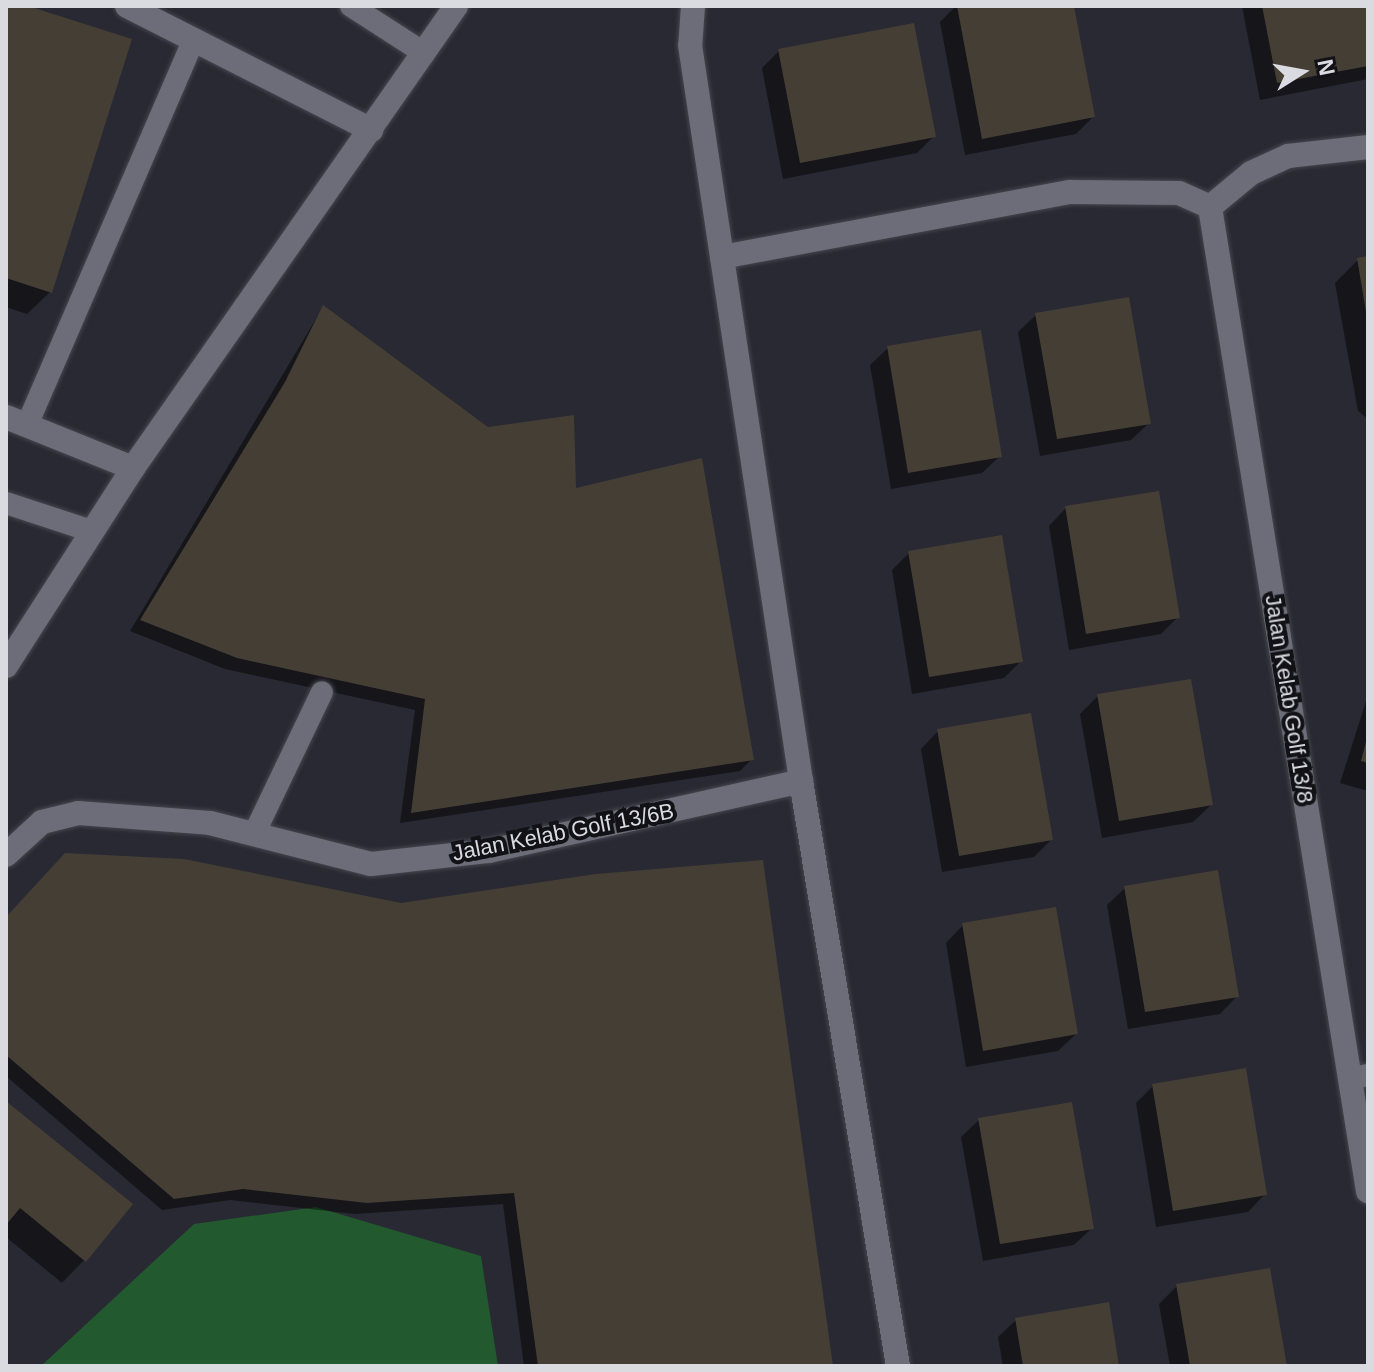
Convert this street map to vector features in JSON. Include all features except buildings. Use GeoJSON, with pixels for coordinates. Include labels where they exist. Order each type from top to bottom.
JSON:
{"type":"FeatureCollection","features":[{"type":"Feature","properties":{"kind":"street"},"geometry":{"type":"LineString","coordinates":[[127,6],[371,130]]}},
{"type":"Feature","properties":{"kind":"street"},"geometry":{"type":"LineString","coordinates":[[6,666],[133,468],[456,6]]}},
{"type":"Feature","properties":{"kind":"street"},"geometry":{"type":"LineString","coordinates":[[693,6],[690,45],[801,781],[898,1366]]}},
{"type":"Feature","properties":{"kind":"street"},"geometry":{"type":"LineString","coordinates":[[722,257],[1070,192],[1166,192],[1210,207],[1251,173],[1288,156],[1368,147]]}},
{"type":"Feature","properties":{"kind":"street","name":"Jalan Kelab Golf 13/8"},"geometry":{"type":"LineString","coordinates":[[1210,207],[1359,1077],[1368,1191]]}},
{"type":"Feature","properties":{"kind":"street"},"geometry":{"type":"LineString","coordinates":[[17,421],[133,468]]}},
{"type":"Feature","properties":{"kind":"street","name":"Jalan Kelab Golf 13/6B"},"geometry":{"type":"LineString","coordinates":[[6,855],[42,822],[78,813],[210,823],[371,864],[489,851],[801,781]]}},
{"type":"Feature","properties":{"kind":"lane"},"geometry":{"type":"LineString","coordinates":[[351,6],[424,53]]}},
{"type":"Feature","properties":{"kind":"lane"},"geometry":{"type":"LineString","coordinates":[[17,421],[193,42]]}},
{"type":"Feature","properties":{"kind":"lane"},"geometry":{"type":"LineString","coordinates":[[6,503],[91,531]]}},
{"type":"Feature","properties":{"kind":"lane"},"geometry":{"type":"LineString","coordinates":[[254,834],[322,692]]}},
{"type":"Feature","properties":{"kind":"green space"},"geometry":{"type":"Polygon","coordinates":[[[316,1207],[481,1256],[498,1366],[41,1366],[194,1224],[316,1207]]]}}]}
